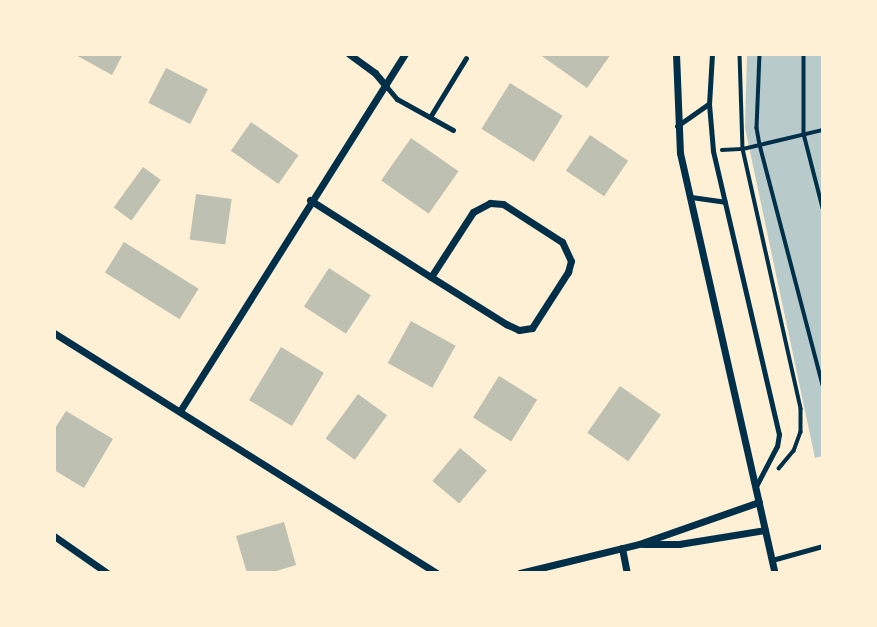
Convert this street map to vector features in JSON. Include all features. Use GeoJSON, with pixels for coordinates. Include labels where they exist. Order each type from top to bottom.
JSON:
{"type":"FeatureCollection","features":[{"type":"Feature","properties":{"kind":"street"},"geometry":{"type":"LineString","coordinates":[[349,54],[375,73],[386,86]]}},
{"type":"Feature","properties":{"kind":"street"},"geometry":{"type":"LineString","coordinates":[[180,411],[405,54]]}},
{"type":"Feature","properties":{"kind":"street"},"geometry":{"type":"LineString","coordinates":[[676,54],[680,153],[775,573]]}},
{"type":"Feature","properties":{"kind":"street"},"geometry":{"type":"LineString","coordinates":[[310,201],[431,277],[506,324],[527,330],[540,318],[572,261],[562,242],[503,204],[491,203],[472,212],[431,277]]}},
{"type":"Feature","properties":{"kind":"street"},"geometry":{"type":"LineString","coordinates":[[54,333],[437,573]]}},
{"type":"Feature","properties":{"kind":"street"},"geometry":{"type":"LineString","coordinates":[[520,573],[639,544],[759,502]]}},
{"type":"Feature","properties":{"kind":"street"},"geometry":{"type":"LineString","coordinates":[[639,544],[679,544],[765,530]]}},
{"type":"Feature","properties":{"kind":"street"},"geometry":{"type":"LineString","coordinates":[[54,536],[107,573]]}},
{"type":"Feature","properties":{"kind":"street"},"geometry":{"type":"LineString","coordinates":[[622,548],[627,573]]}},
{"type":"Feature","properties":{"kind":"lane"},"geometry":{"type":"LineString","coordinates":[[712,54],[709,104],[713,151],[779,434],[777,446],[755,488]]}},
{"type":"Feature","properties":{"kind":"lane"},"geometry":{"type":"LineString","coordinates":[[430,117],[466,58]]}},
{"type":"Feature","properties":{"kind":"lane"},"geometry":{"type":"LineString","coordinates":[[386,86],[397,99],[453,130]]}},
{"type":"Feature","properties":{"kind":"lane"},"geometry":{"type":"LineString","coordinates":[[677,126],[709,104]]}},
{"type":"Feature","properties":{"kind":"lane"},"geometry":{"type":"LineString","coordinates":[[691,197],[724,202]]}},
{"type":"Feature","properties":{"kind":"lane"},"geometry":{"type":"LineString","coordinates":[[772,560],[823,546]]}},
{"type":"Feature","properties":{"kind":"path"},"geometry":{"type":"LineString","coordinates":[[740,54],[743,149],[801,410],[801,432],[794,451],[782,467],[755,488]]}},
{"type":"Feature","properties":{"kind":"path"},"geometry":{"type":"LineString","coordinates":[[760,54],[757,128],[760,145],[823,385]]}},
{"type":"Feature","properties":{"kind":"path"},"geometry":{"type":"LineString","coordinates":[[804,54],[804,134],[823,208]]}},
{"type":"Feature","properties":{"kind":"path"},"geometry":{"type":"LineString","coordinates":[[713,151],[743,149],[823,130]]}},
{"type":"Feature","properties":{"kind":"shaded area"},"geometry":{"type":"Polygon","coordinates":[[[747,54],[823,54],[823,456],[815,458],[745,128],[747,54]]]}},
{"type":"Feature","properties":{"kind":"building"},"geometry":{"type":"Polygon","coordinates":[[[74,54],[123,54],[112,75],[74,54]]]}},
{"type":"Feature","properties":{"kind":"building"},"geometry":{"type":"Polygon","coordinates":[[[539,54],[611,54],[587,88],[539,54]]]}},
{"type":"Feature","properties":{"kind":"building"},"geometry":{"type":"Polygon","coordinates":[[[166,68],[208,89],[190,124],[148,103],[166,68]]]}},
{"type":"Feature","properties":{"kind":"building"},"geometry":{"type":"Polygon","coordinates":[[[510,83],[563,116],[534,162],[481,129],[510,83]]]}},
{"type":"Feature","properties":{"kind":"building"},"geometry":{"type":"Polygon","coordinates":[[[251,122],[299,155],[278,184],[231,151],[251,122]]]}},
{"type":"Feature","properties":{"kind":"building"},"geometry":{"type":"Polygon","coordinates":[[[590,135],[628,161],[604,196],[566,171],[590,135]]]}},
{"type":"Feature","properties":{"kind":"building"},"geometry":{"type":"Polygon","coordinates":[[[411,138],[459,171],[429,214],[381,181],[411,138]]]}},
{"type":"Feature","properties":{"kind":"building"},"geometry":{"type":"Polygon","coordinates":[[[143,167],[161,180],[131,220],[114,207],[143,167]]]}},
{"type":"Feature","properties":{"kind":"building"},"geometry":{"type":"Polygon","coordinates":[[[196,194],[232,199],[225,245],[190,240],[196,194]]]}},
{"type":"Feature","properties":{"kind":"building"},"geometry":{"type":"Polygon","coordinates":[[[124,242],[199,289],[180,319],[105,273],[124,242]]]}},
{"type":"Feature","properties":{"kind":"building"},"geometry":{"type":"Polygon","coordinates":[[[329,268],[371,295],[346,334],[304,307],[329,268]]]}},
{"type":"Feature","properties":{"kind":"building"},"geometry":{"type":"Polygon","coordinates":[[[411,321],[456,346],[432,388],[388,363],[411,321]]]}},
{"type":"Feature","properties":{"kind":"building"},"geometry":{"type":"Polygon","coordinates":[[[281,347],[324,373],[292,426],[249,400],[281,347]]]}},
{"type":"Feature","properties":{"kind":"building"},"geometry":{"type":"Polygon","coordinates":[[[499,376],[537,400],[511,441],[473,418],[499,376]]]}},
{"type":"Feature","properties":{"kind":"building"},"geometry":{"type":"Polygon","coordinates":[[[620,386],[661,415],[628,461],[587,433],[620,386]]]}},
{"type":"Feature","properties":{"kind":"building"},"geometry":{"type":"Polygon","coordinates":[[[358,394],[387,415],[355,460],[326,438],[358,394]]]}},
{"type":"Feature","properties":{"kind":"building"},"geometry":{"type":"Polygon","coordinates":[[[66,411],[113,439],[84,488],[54,470],[54,430],[66,411]]]}},
{"type":"Feature","properties":{"kind":"building"},"geometry":{"type":"Polygon","coordinates":[[[460,448],[487,470],[459,503],[432,481],[460,448]]]}},
{"type":"Feature","properties":{"kind":"building"},"geometry":{"type":"Polygon","coordinates":[[[284,522],[296,565],[270,573],[247,573],[236,536],[284,522]]]}}]}
